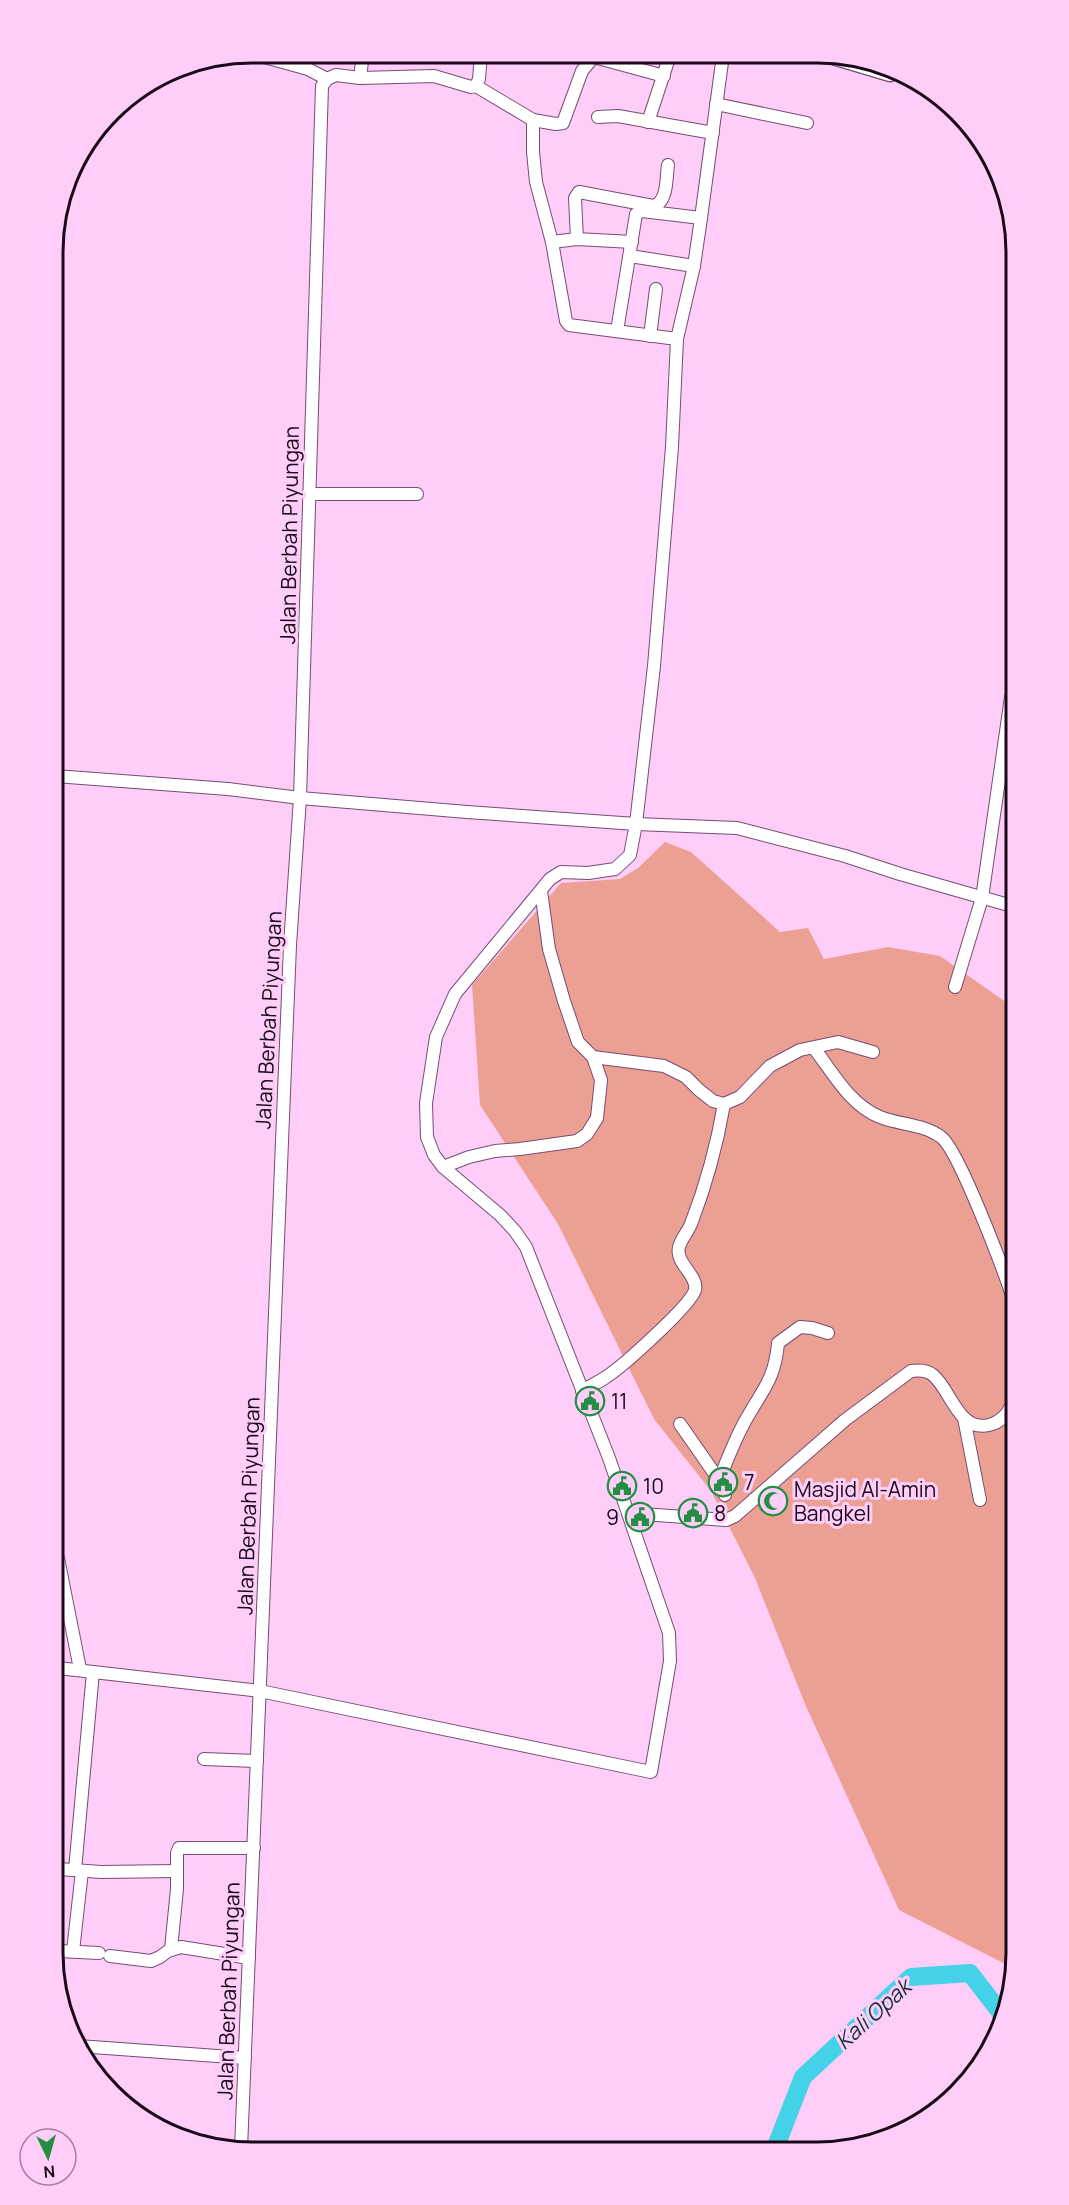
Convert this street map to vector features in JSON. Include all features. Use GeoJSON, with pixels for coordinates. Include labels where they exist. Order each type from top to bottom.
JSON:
{"type":"FeatureCollection","features":[{"type":"Feature","properties":{"kind":"street"},"geometry":{"type":"LineString","coordinates":[[286,63],[308,69],[327,79],[336,75],[360,78],[434,76],[471,87],[476,86],[533,120],[556,124],[563,123],[582,71],[588,63]]}},
{"type":"Feature","properties":{"kind":"street"},"geometry":{"type":"LineString","coordinates":[[360,78],[362,63]]}},
{"type":"Feature","properties":{"kind":"street"},"geometry":{"type":"LineString","coordinates":[[476,86],[480,63]]}},
{"type":"Feature","properties":{"kind":"street"},"geometry":{"type":"LineString","coordinates":[[618,63],[664,76]]}},
{"type":"Feature","properties":{"kind":"street"},"geometry":{"type":"LineString","coordinates":[[648,122],[668,63]]}},
{"type":"Feature","properties":{"kind":"street"},"geometry":{"type":"LineString","coordinates":[[63,1668],[260,1691],[651,1772],[670,1661],[669,1633],[629,1513],[526,1247],[500,1215],[443,1167],[434,1155],[427,1137],[426,1103],[436,1038],[455,994],[550,879],[561,872],[588,873],[615,869],[630,855],[636,824],[654,666],[672,447],[676,339],[694,266],[722,63]]}},
{"type":"Feature","properties":{"kind":"street","name":"Jalan Berbah Piyungan"},"geometry":{"type":"LineString","coordinates":[[241,2142],[290,945],[300,798],[322,86],[327,79]]}},
{"type":"Feature","properties":{"kind":"street"},"geometry":{"type":"LineString","coordinates":[[716,104],[807,123]]}},
{"type":"Feature","properties":{"kind":"street"},"geometry":{"type":"LineString","coordinates":[[598,117],[618,116],[713,133]]}},
{"type":"Feature","properties":{"kind":"street"},"geometry":{"type":"LineString","coordinates":[[533,120],[536,182],[552,242],[566,321],[569,326],[676,339]]}},
{"type":"Feature","properties":{"kind":"street"},"geometry":{"type":"LineString","coordinates":[[577,239],[575,198],[579,192],[653,207],[663,200],[668,165]]}},
{"type":"Feature","properties":{"kind":"street"},"geometry":{"type":"LineString","coordinates":[[617,331],[634,217],[642,211],[701,218]]}},
{"type":"Feature","properties":{"kind":"street"},"geometry":{"type":"LineString","coordinates":[[552,242],[577,239],[632,242]]}},
{"type":"Feature","properties":{"kind":"street"},"geometry":{"type":"LineString","coordinates":[[630,256],[694,266]]}},
{"type":"Feature","properties":{"kind":"street"},"geometry":{"type":"LineString","coordinates":[[650,336],[656,289]]}},
{"type":"Feature","properties":{"kind":"street"},"geometry":{"type":"LineString","coordinates":[[309,494],[417,494]]}},
{"type":"Feature","properties":{"kind":"street"},"geometry":{"type":"LineString","coordinates":[[955,987],[982,898],[1006,732]]}},
{"type":"Feature","properties":{"kind":"street"},"geometry":{"type":"LineString","coordinates":[[63,777],[636,824],[737,828],[845,856],[1006,904]]}},
{"type":"Feature","properties":{"kind":"street"},"geometry":{"type":"LineString","coordinates":[[443,1167],[469,1156],[577,1141],[587,1134],[597,1118],[601,1080],[593,1057],[578,1042],[564,1001],[549,949],[541,891]]}},
{"type":"Feature","properties":{"kind":"street"},"geometry":{"type":"LineString","coordinates":[[593,1057],[664,1066],[686,1077],[713,1101],[724,1104],[740,1097],[778,1061],[800,1050],[838,1042],[873,1052]]}},
{"type":"Feature","properties":{"kind":"street"},"geometry":{"type":"LineString","coordinates":[[814,1048],[848,1095],[869,1112],[881,1118],[930,1131],[949,1145],[1006,1281]]}},
{"type":"Feature","properties":{"kind":"street"},"geometry":{"type":"LineString","coordinates":[[584,1394],[608,1376],[679,1311],[695,1291],[695,1284],[678,1252],[679,1245],[690,1227],[703,1190],[719,1133],[724,1104]]}},
{"type":"Feature","properties":{"kind":"street"},"geometry":{"type":"LineString","coordinates":[[718,1480],[748,1417],[770,1383],[778,1343],[800,1327],[828,1333]]}},
{"type":"Feature","properties":{"kind":"street"},"geometry":{"type":"LineString","coordinates":[[584,1394],[623,1373],[637,1359]]}},
{"type":"Feature","properties":{"kind":"street"},"geometry":{"type":"LineString","coordinates":[[629,1513],[726,1520],[735,1516],[844,1420],[911,1371],[933,1375],[964,1418],[986,1426],[996,1423],[1006,1414]]}},
{"type":"Feature","properties":{"kind":"street"},"geometry":{"type":"LineString","coordinates":[[964,1418],[980,1500]]}},
{"type":"Feature","properties":{"kind":"street"},"geometry":{"type":"LineString","coordinates":[[680,1424],[718,1480],[725,1495]]}},
{"type":"Feature","properties":{"kind":"street"},"geometry":{"type":"LineString","coordinates":[[63,1589],[80,1669]]}},
{"type":"Feature","properties":{"kind":"street"},"geometry":{"type":"LineString","coordinates":[[73,1951],[93,1672]]}},
{"type":"Feature","properties":{"kind":"street"},"geometry":{"type":"LineString","coordinates":[[204,1759],[257,1761]]}},
{"type":"Feature","properties":{"kind":"street"},"geometry":{"type":"LineString","coordinates":[[171,1949],[179,1848],[254,1848]]}},
{"type":"Feature","properties":{"kind":"street"},"geometry":{"type":"LineString","coordinates":[[63,1869],[177,1872]]}},
{"type":"Feature","properties":{"kind":"street"},"geometry":{"type":"LineString","coordinates":[[63,1952],[151,1961],[171,1949],[182,1947],[249,1958]]}},
{"type":"Feature","properties":{"kind":"street"},"geometry":{"type":"LineString","coordinates":[[88,2047],[245,2058]]}},
{"type":"Feature","properties":{"kind":"shaded area"},"geometry":{"type":"Polygon","coordinates":[[[665,842],[691,852],[780,932],[808,928],[824,959],[888,947],[940,956],[1006,1002],[1006,1964],[899,1910],[805,1704],[755,1578],[711,1491],[654,1419],[558,1224],[480,1105],[472,985],[561,883],[620,879],[638,868],[665,842]]]}},
{"type":"Feature","properties":{"kind":"waterway","name":"Kali Opak"},"geometry":{"type":"LineString","coordinates":[[778,2142],[803,2077],[911,1977],[970,1973],[997,2008]]}},
{"type":"Feature","properties":{"kind":"place","name":"11"},"geometry":{"type":"Point","coordinates":[590,1401]}},
{"type":"Feature","properties":{"kind":"place","name":"7"},"geometry":{"type":"Point","coordinates":[723,1482]}},
{"type":"Feature","properties":{"kind":"place","name":"10"},"geometry":{"type":"Point","coordinates":[622,1486]}},
{"type":"Feature","properties":{"kind":"place","name":"Masjid Al-Amin Bangkel"},"geometry":{"type":"Point","coordinates":[773,1501]}},
{"type":"Feature","properties":{"kind":"place","name":"8"},"geometry":{"type":"Point","coordinates":[693,1513]}},
{"type":"Feature","properties":{"kind":"place","name":"9"},"geometry":{"type":"Point","coordinates":[640,1517]}}]}
